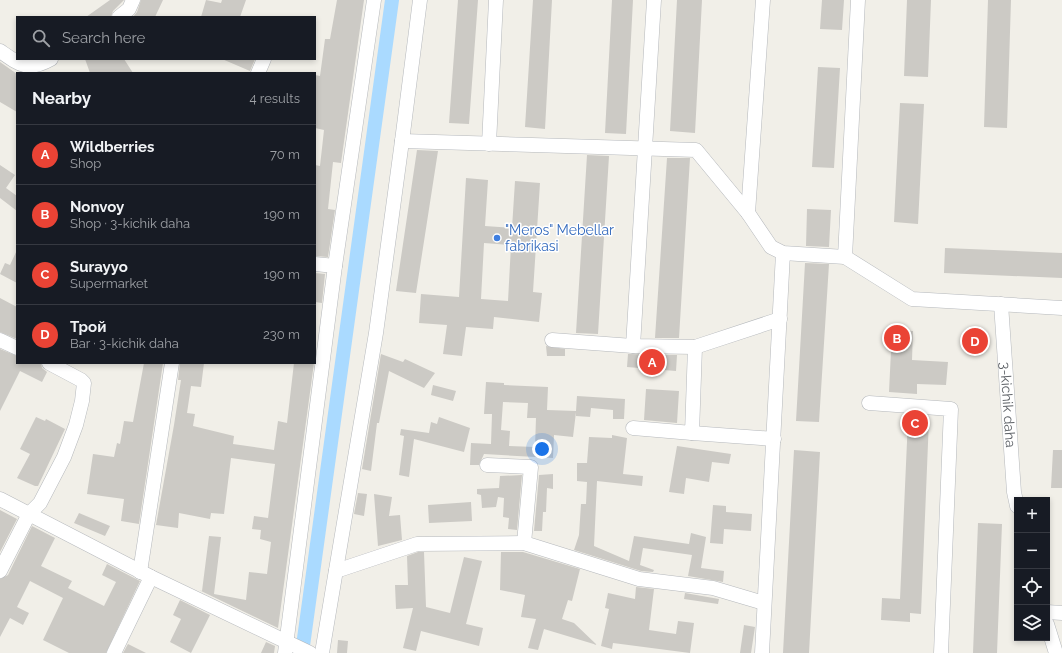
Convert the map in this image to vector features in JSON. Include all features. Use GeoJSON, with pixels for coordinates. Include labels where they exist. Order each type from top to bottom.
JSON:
{"type":"FeatureCollection","features":[{"type":"Feature","properties":{"kind":"street"},"geometry":{"type":"LineString","coordinates":[[120,16],[129,9],[133,0]]}},
{"type":"Feature","properties":{"kind":"street"},"geometry":{"type":"LineString","coordinates":[[286,648],[335,266],[374,0]]}},
{"type":"Feature","properties":{"kind":"street"},"geometry":{"type":"LineString","coordinates":[[322,653],[376,333],[420,0]]}},
{"type":"Feature","properties":{"kind":"street"},"geometry":{"type":"LineString","coordinates":[[489,144],[496,0]]}},
{"type":"Feature","properties":{"kind":"street"},"geometry":{"type":"LineString","coordinates":[[634,346],[654,0]]}},
{"type":"Feature","properties":{"kind":"street"},"geometry":{"type":"LineString","coordinates":[[748,213],[763,0]]}},
{"type":"Feature","properties":{"kind":"street"},"geometry":{"type":"LineString","coordinates":[[845,257],[858,0]]}},
{"type":"Feature","properties":{"kind":"street"},"geometry":{"type":"LineString","coordinates":[[0,51],[16,60]]}},
{"type":"Feature","properties":{"kind":"street"},"geometry":{"type":"LineString","coordinates":[[16,60],[40,70],[50,60]]}},
{"type":"Feature","properties":{"kind":"street"},"geometry":{"type":"LineString","coordinates":[[258,72],[264,60]]}},
{"type":"Feature","properties":{"kind":"street"},"geometry":{"type":"LineString","coordinates":[[402,141],[696,150],[748,213],[771,247],[783,253],[845,257],[912,299],[1062,308]]}},
{"type":"Feature","properties":{"kind":"street"},"geometry":{"type":"LineString","coordinates":[[762,653],[783,253]]}},
{"type":"Feature","properties":{"kind":"street"},"geometry":{"type":"LineString","coordinates":[[316,264],[335,266]]}},
{"type":"Feature","properties":{"kind":"street","name":"3-kichik daha"},"geometry":{"type":"LineString","coordinates":[[1001,304],[1015,497]]}},
{"type":"Feature","properties":{"kind":"street"},"geometry":{"type":"LineString","coordinates":[[552,340],[634,346],[695,347],[780,319]]}},
{"type":"Feature","properties":{"kind":"street"},"geometry":{"type":"LineString","coordinates":[[0,340],[16,348]]}},
{"type":"Feature","properties":{"kind":"street"},"geometry":{"type":"LineString","coordinates":[[692,433],[695,347]]}},
{"type":"Feature","properties":{"kind":"street"},"geometry":{"type":"LineString","coordinates":[[0,571],[29,514],[40,503],[64,457],[76,425],[85,386],[81,380],[51,364]]}},
{"type":"Feature","properties":{"kind":"street"},"geometry":{"type":"LineString","coordinates":[[114,653],[146,574],[172,364]]}},
{"type":"Feature","properties":{"kind":"street"},"geometry":{"type":"LineString","coordinates":[[869,403],[951,409],[941,653]]}},
{"type":"Feature","properties":{"kind":"street"},"geometry":{"type":"LineString","coordinates":[[633,428],[774,439]]}},
{"type":"Feature","properties":{"kind":"street"},"geometry":{"type":"LineString","coordinates":[[487,465],[531,467],[524,543]]}},
{"type":"Feature","properties":{"kind":"street"},"geometry":{"type":"LineString","coordinates":[[0,498],[286,648],[310,653]]}},
{"type":"Feature","properties":{"kind":"street"},"geometry":{"type":"LineString","coordinates":[[336,571],[417,544],[524,543],[639,579],[713,588],[764,603]]}},
{"type":"Feature","properties":{"kind":"street"},"geometry":{"type":"LineString","coordinates":[[1050,612],[1062,613]]}},
{"type":"Feature","properties":{"kind":"street"},"geometry":{"type":"LineString","coordinates":[[1050,634],[1056,653]]}},
{"type":"Feature","properties":{"kind":"building"},"geometry":{"type":"Polygon","coordinates":[[[110,0],[124,0],[113,11],[111,16],[87,16],[110,0]]]}},
{"type":"Feature","properties":{"kind":"building"},"geometry":{"type":"Polygon","coordinates":[[[141,0],[163,0],[155,16],[134,16],[137,12],[141,0]]]}},
{"type":"Feature","properties":{"kind":"building"},"geometry":{"type":"Polygon","coordinates":[[[206,0],[221,3],[222,0],[246,0],[240,16],[201,16],[206,0]]]}},
{"type":"Feature","properties":{"kind":"building"},"geometry":{"type":"Polygon","coordinates":[[[337,0],[364,0],[341,163],[333,162],[328,209],[335,210],[328,257],[316,256],[316,165],[320,166],[324,130],[316,128],[316,75],[320,76],[325,39],[330,39],[337,0]]]}},
{"type":"Feature","properties":{"kind":"building"},"geometry":{"type":"Polygon","coordinates":[[[458,0],[478,0],[469,124],[449,123],[458,0]]]}},
{"type":"Feature","properties":{"kind":"building"},"geometry":{"type":"Polygon","coordinates":[[[533,0],[552,0],[545,129],[525,127],[533,0]]]}},
{"type":"Feature","properties":{"kind":"building"},"geometry":{"type":"Polygon","coordinates":[[[612,0],[633,0],[626,134],[605,133],[612,0]]]}},
{"type":"Feature","properties":{"kind":"building"},"geometry":{"type":"Polygon","coordinates":[[[677,0],[702,0],[695,133],[670,131],[677,0]]]}},
{"type":"Feature","properties":{"kind":"building"},"geometry":{"type":"Polygon","coordinates":[[[822,0],[844,0],[842,30],[820,29],[822,0]]]}},
{"type":"Feature","properties":{"kind":"building"},"geometry":{"type":"Polygon","coordinates":[[[907,0],[931,0],[928,77],[904,76],[907,0]]]}},
{"type":"Feature","properties":{"kind":"building"},"geometry":{"type":"Polygon","coordinates":[[[988,0],[1011,0],[1007,128],[984,127],[988,0]]]}},
{"type":"Feature","properties":{"kind":"building"},"geometry":{"type":"Polygon","coordinates":[[[85,60],[125,60],[132,72],[90,72],[85,60]]]}},
{"type":"Feature","properties":{"kind":"building"},"geometry":{"type":"Polygon","coordinates":[[[224,60],[255,60],[250,71],[224,60]]]}},
{"type":"Feature","properties":{"kind":"building"},"geometry":{"type":"Polygon","coordinates":[[[0,62],[16,73],[16,111],[0,102],[0,62]]]}},
{"type":"Feature","properties":{"kind":"building"},"geometry":{"type":"Polygon","coordinates":[[[818,67],[840,68],[834,168],[812,167],[818,67]]]}},
{"type":"Feature","properties":{"kind":"building"},"geometry":{"type":"Polygon","coordinates":[[[900,103],[924,104],[918,224],[894,222],[900,103]]]}},
{"type":"Feature","properties":{"kind":"building"},"geometry":{"type":"Polygon","coordinates":[[[417,150],[438,151],[416,293],[396,291],[417,150]]]}},
{"type":"Feature","properties":{"kind":"building"},"geometry":{"type":"Polygon","coordinates":[[[587,155],[609,156],[598,334],[576,333],[587,155]]]}},
{"type":"Feature","properties":{"kind":"building"},"geometry":{"type":"Polygon","coordinates":[[[667,158],[690,158],[679,338],[655,338],[667,158]]]}},
{"type":"Feature","properties":{"kind":"building"},"geometry":{"type":"Polygon","coordinates":[[[0,165],[15,175],[6,188],[16,195],[16,210],[0,198],[0,165]]]}},
{"type":"Feature","properties":{"kind":"building"},"geometry":{"type":"Polygon","coordinates":[[[466,178],[488,180],[485,226],[512,228],[515,181],[540,183],[533,292],[542,293],[539,322],[494,317],[493,329],[466,327],[462,356],[443,354],[447,325],[419,323],[421,294],[459,297],[466,178]],[[484,243],[481,299],[508,301],[511,245],[484,243]]]}},
{"type":"Feature","properties":{"kind":"building"},"geometry":{"type":"Polygon","coordinates":[[[807,209],[831,210],[829,247],[806,246],[807,209]]]}},
{"type":"Feature","properties":{"kind":"building"},"geometry":{"type":"Polygon","coordinates":[[[945,248],[1062,253],[1062,278],[944,273],[945,248]]]}},
{"type":"Feature","properties":{"kind":"building"},"geometry":{"type":"Polygon","coordinates":[[[16,252],[16,282],[0,274],[5,263],[10,265],[16,252]]]}},
{"type":"Feature","properties":{"kind":"building"},"geometry":{"type":"Polygon","coordinates":[[[805,263],[829,264],[819,422],[796,421],[805,263]]]}},
{"type":"Feature","properties":{"kind":"building"},"geometry":{"type":"Polygon","coordinates":[[[316,273],[325,274],[322,303],[316,302],[316,273]]]}},
{"type":"Feature","properties":{"kind":"building"},"geometry":{"type":"Polygon","coordinates":[[[0,298],[16,306],[16,339],[0,332],[0,298]]]}},
{"type":"Feature","properties":{"kind":"building"},"geometry":{"type":"Polygon","coordinates":[[[975,326],[985,330],[989,340],[985,350],[975,354],[965,350],[961,340],[965,330],[975,326]]]}},
{"type":"Feature","properties":{"kind":"building"},"geometry":{"type":"Polygon","coordinates":[[[892,330],[913,331],[912,360],[948,362],[946,385],[917,384],[917,394],[889,392],[892,330]]]}},
{"type":"Feature","properties":{"kind":"building"},"geometry":{"type":"Polygon","coordinates":[[[546,346],[565,349],[565,356],[547,356],[546,346]]]}},
{"type":"Feature","properties":{"kind":"building"},"geometry":{"type":"Polygon","coordinates":[[[0,349],[16,356],[16,364],[41,364],[42,368],[47,372],[42,382],[20,371],[0,411],[0,349]]]}},
{"type":"Feature","properties":{"kind":"building"},"geometry":{"type":"Polygon","coordinates":[[[381,354],[403,362],[405,359],[435,373],[424,388],[389,371],[379,423],[377,423],[371,471],[362,469],[381,354]]]}},
{"type":"Feature","properties":{"kind":"building"},"geometry":{"type":"Polygon","coordinates":[[[628,354],[677,355],[676,371],[627,367],[628,354]]]}},
{"type":"Feature","properties":{"kind":"building"},"geometry":{"type":"Polygon","coordinates":[[[144,364],[163,364],[139,524],[121,521],[124,499],[87,494],[93,454],[114,457],[117,443],[120,444],[124,421],[133,422],[144,364]]]}},
{"type":"Feature","properties":{"kind":"building"},"geometry":{"type":"Polygon","coordinates":[[[180,364],[204,364],[201,387],[191,386],[187,413],[195,414],[193,426],[234,436],[233,444],[274,450],[278,421],[287,423],[294,364],[314,364],[278,628],[199,590],[202,591],[209,536],[221,537],[214,594],[246,600],[249,572],[267,574],[271,542],[260,539],[261,530],[252,529],[254,516],[268,518],[275,464],[231,458],[224,514],[211,513],[210,519],[179,513],[178,528],[156,525],[181,380],[178,380],[180,364]]]}},
{"type":"Feature","properties":{"kind":"building"},"geometry":{"type":"Polygon","coordinates":[[[486,382],[504,383],[504,385],[548,387],[547,410],[576,411],[577,396],[625,399],[624,419],[613,419],[613,410],[591,408],[590,417],[576,416],[576,412],[573,437],[554,435],[553,458],[484,454],[479,465],[470,465],[471,443],[491,444],[492,414],[484,414],[486,382]],[[503,402],[501,430],[510,431],[509,446],[535,447],[536,418],[527,418],[528,403],[503,402]]]}},
{"type":"Feature","properties":{"kind":"building"},"geometry":{"type":"Polygon","coordinates":[[[433,385],[456,391],[453,401],[431,395],[433,385]]]}},
{"type":"Feature","properties":{"kind":"building"},"geometry":{"type":"Polygon","coordinates":[[[646,389],[679,391],[677,423],[644,420],[646,389]]]}},
{"type":"Feature","properties":{"kind":"building"},"geometry":{"type":"Polygon","coordinates":[[[36,417],[45,421],[46,419],[65,429],[38,486],[17,478],[30,454],[20,449],[36,417]]]}},
{"type":"Feature","properties":{"kind":"building"},"geometry":{"type":"Polygon","coordinates":[[[439,417],[470,428],[464,452],[414,439],[409,477],[399,475],[404,436],[400,435],[401,429],[429,433],[431,422],[437,424],[439,417]]]}},
{"type":"Feature","properties":{"kind":"building"},"geometry":{"type":"Polygon","coordinates":[[[908,419],[929,419],[921,614],[910,613],[910,622],[881,620],[882,598],[900,599],[908,419]]]}},
{"type":"Feature","properties":{"kind":"building"},"geometry":{"type":"Polygon","coordinates":[[[612,435],[627,438],[623,474],[643,476],[642,486],[597,481],[594,546],[629,561],[634,536],[689,544],[691,533],[706,537],[701,568],[724,571],[723,582],[688,576],[692,555],[643,548],[640,565],[654,570],[653,572],[641,571],[574,550],[579,535],[581,504],[586,504],[587,482],[577,481],[577,463],[587,463],[589,437],[612,438],[612,435]]]}},
{"type":"Feature","properties":{"kind":"building"},"geometry":{"type":"Polygon","coordinates":[[[677,446],[731,454],[729,464],[712,462],[709,482],[686,478],[684,494],[669,492],[677,446]]]}},
{"type":"Feature","properties":{"kind":"building"},"geometry":{"type":"Polygon","coordinates":[[[794,450],[820,452],[809,653],[783,653],[794,450]]]}},
{"type":"Feature","properties":{"kind":"building"},"geometry":{"type":"Polygon","coordinates":[[[1053,450],[1062,450],[1062,488],[1051,488],[1053,450]]]}},
{"type":"Feature","properties":{"kind":"building"},"geometry":{"type":"Polygon","coordinates":[[[553,474],[553,489],[547,488],[546,512],[543,512],[542,531],[534,531],[539,475],[553,474]]]}},
{"type":"Feature","properties":{"kind":"building"},"geometry":{"type":"Polygon","coordinates":[[[522,475],[517,530],[508,529],[509,518],[503,517],[504,498],[498,497],[496,507],[482,508],[481,495],[477,494],[477,489],[499,488],[500,476],[522,475]]]}},
{"type":"Feature","properties":{"kind":"building"},"geometry":{"type":"Polygon","coordinates":[[[358,493],[367,494],[364,516],[354,514],[358,493]]]}},
{"type":"Feature","properties":{"kind":"building"},"geometry":{"type":"Polygon","coordinates":[[[374,494],[392,497],[389,516],[400,515],[402,540],[378,546],[374,494]]]}},
{"type":"Feature","properties":{"kind":"building"},"geometry":{"type":"Polygon","coordinates":[[[471,502],[472,521],[429,523],[428,505],[471,502]]]}},
{"type":"Feature","properties":{"kind":"building"},"geometry":{"type":"Polygon","coordinates":[[[713,505],[726,506],[726,512],[752,514],[751,531],[724,529],[723,544],[710,543],[713,505]]]}},
{"type":"Feature","properties":{"kind":"building"},"geometry":{"type":"Polygon","coordinates":[[[0,510],[17,519],[0,552],[0,510]]]}},
{"type":"Feature","properties":{"kind":"building"},"geometry":{"type":"Polygon","coordinates":[[[79,513],[110,526],[105,536],[74,523],[79,513]]]}},
{"type":"Feature","properties":{"kind":"building"},"geometry":{"type":"Polygon","coordinates":[[[978,523],[1002,524],[997,653],[973,653],[978,523]]]}},
{"type":"Feature","properties":{"kind":"building"},"geometry":{"type":"Polygon","coordinates":[[[32,526],[55,538],[41,566],[72,581],[68,588],[104,606],[116,582],[102,575],[107,564],[140,581],[106,653],[69,653],[43,640],[63,598],[30,581],[17,607],[29,613],[23,625],[10,618],[0,637],[0,579],[8,575],[32,526]]]}},
{"type":"Feature","properties":{"kind":"building"},"geometry":{"type":"Polygon","coordinates":[[[418,552],[424,552],[426,607],[450,613],[464,557],[482,561],[466,624],[483,628],[479,646],[421,631],[416,651],[403,648],[413,608],[396,609],[395,585],[408,585],[407,556],[418,552]]]}},
{"type":"Feature","properties":{"kind":"building"},"geometry":{"type":"Polygon","coordinates":[[[501,552],[523,552],[580,569],[572,601],[568,600],[562,619],[574,623],[597,645],[544,629],[538,650],[528,648],[536,619],[521,617],[525,595],[500,590],[501,552]]]}},
{"type":"Feature","properties":{"kind":"building"},"geometry":{"type":"Polygon","coordinates":[[[636,587],[654,589],[649,630],[676,634],[678,621],[694,623],[690,653],[613,643],[612,649],[601,646],[609,609],[605,608],[608,593],[635,599],[636,587]]]}},
{"type":"Feature","properties":{"kind":"building"},"geometry":{"type":"Polygon","coordinates":[[[685,593],[719,599],[718,604],[684,599],[685,593]]]}},
{"type":"Feature","properties":{"kind":"building"},"geometry":{"type":"Polygon","coordinates":[[[180,600],[210,615],[191,653],[170,642],[181,619],[173,615],[180,600]]]}},
{"type":"Feature","properties":{"kind":"building"},"geometry":{"type":"Polygon","coordinates":[[[744,625],[755,627],[751,653],[740,653],[744,625]]]}},
{"type":"Feature","properties":{"kind":"building"},"geometry":{"type":"Polygon","coordinates":[[[338,640],[348,641],[347,653],[337,653],[338,640]]]}},
{"type":"Feature","properties":{"kind":"building"},"geometry":{"type":"Polygon","coordinates":[[[266,642],[275,646],[274,653],[261,653],[266,642]]]}},
{"type":"Feature","properties":{"kind":"building"},"geometry":{"type":"Polygon","coordinates":[[[128,644],[146,653],[123,653],[128,644]]]}},
{"type":"Feature","properties":{"kind":"waterway"},"geometry":{"type":"LineString","coordinates":[[302,653],[392,0]]}},
{"type":"Feature","properties":{"kind":"place","name":"\"Meros\" Mebellar fabrikasi"},"geometry":{"type":"Point","coordinates":[497,238]}},
{"type":"Feature","properties":{"kind":"place","name":"Nonvoy"},"geometry":{"type":"Point","coordinates":[897,338]}},
{"type":"Feature","properties":{"kind":"place","name":"Трой"},"geometry":{"type":"Point","coordinates":[975,341]}},
{"type":"Feature","properties":{"kind":"place","name":"Wildberries"},"geometry":{"type":"Point","coordinates":[652,362]}},
{"type":"Feature","properties":{"kind":"place","name":"Surayyo"},"geometry":{"type":"Point","coordinates":[915,423]}}]}
